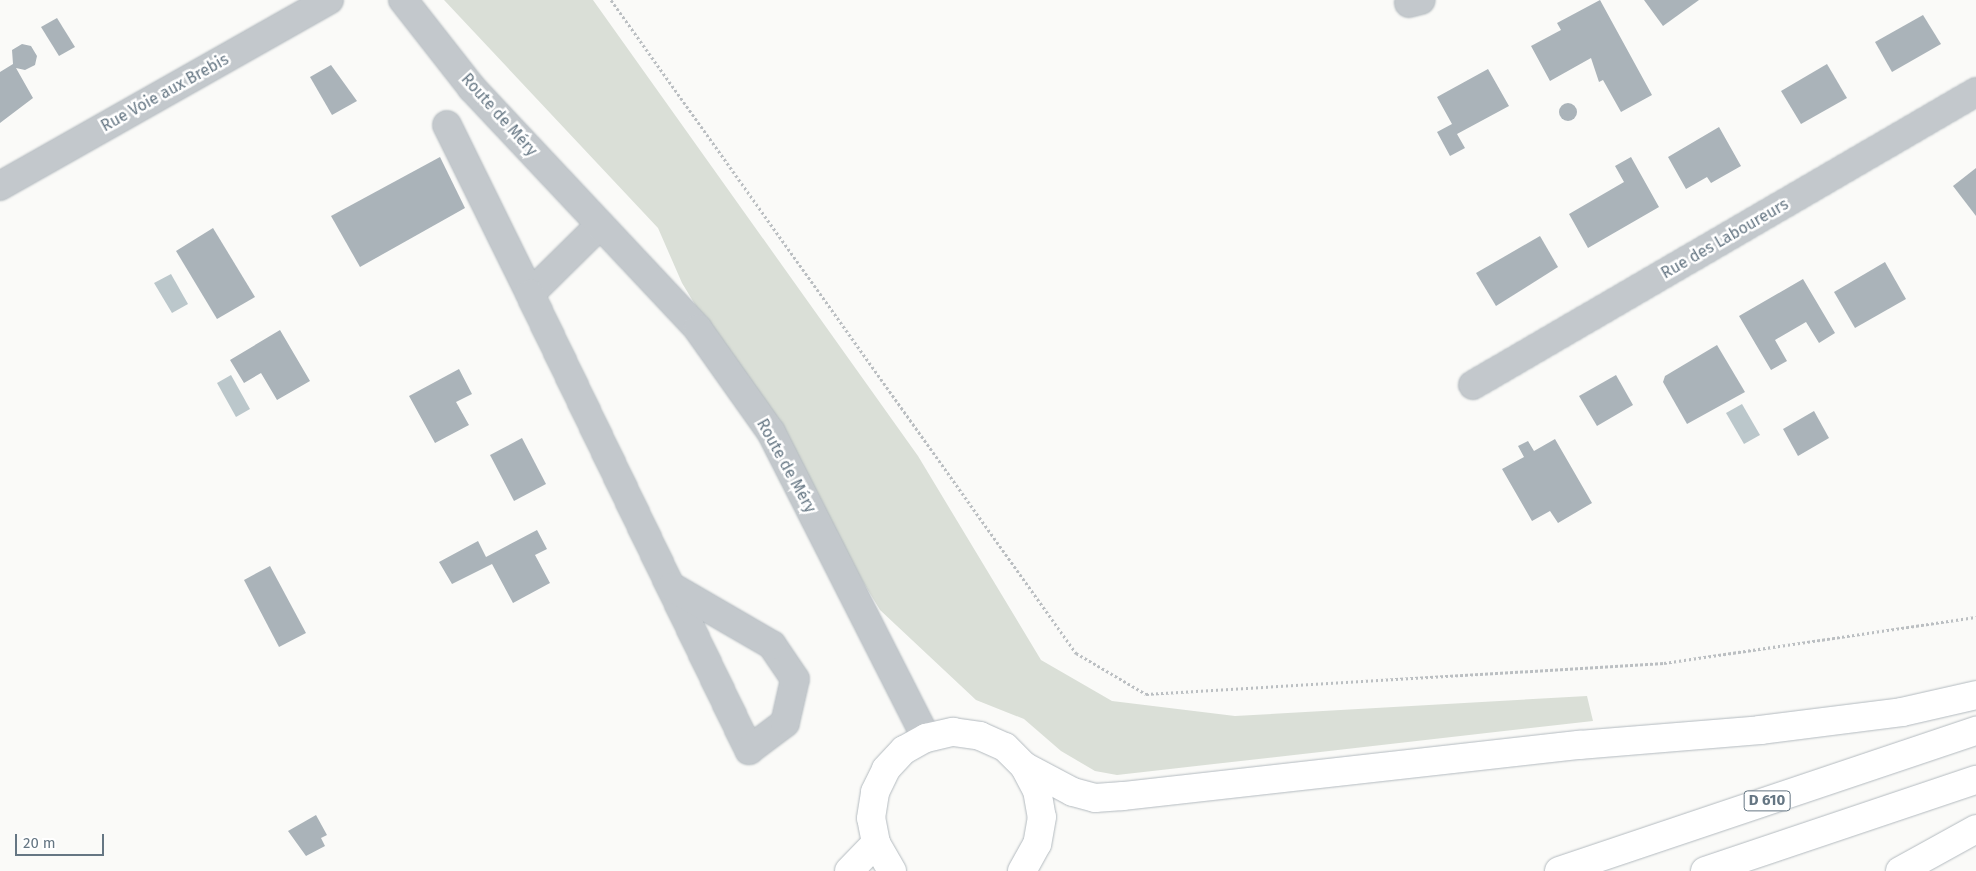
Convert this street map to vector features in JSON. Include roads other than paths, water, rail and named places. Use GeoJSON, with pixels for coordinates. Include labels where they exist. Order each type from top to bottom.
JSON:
{"type":"FeatureCollection","features":[{"type":"Feature","properties":{"kind":"main road"},"geometry":{"type":"LineString","coordinates":[[1024,766],[1073,792],[1095,798],[1123,796],[1579,745],[1760,730],[1902,712],[1976,695]]}},
{"type":"Feature","properties":{"kind":"main road","name":"D 610"},"geometry":{"type":"LineString","coordinates":[[1558,871],[1976,731]]}},
{"type":"Feature","properties":{"kind":"main road"},"geometry":{"type":"LineString","coordinates":[[892,871],[876,843],[871,818],[875,792],[886,769],[904,750],[926,738],[953,732],[980,736],[1005,747],[1024,766],[1037,790],[1042,817],[1037,844],[1022,871]]}},
{"type":"Feature","properties":{"kind":"main road"},"geometry":{"type":"LineString","coordinates":[[1705,871],[1976,780]]}},
{"type":"Feature","properties":{"kind":"main road"},"geometry":{"type":"LineString","coordinates":[[1900,871],[1976,829]]}},
{"type":"Feature","properties":{"kind":"main road"},"geometry":{"type":"LineString","coordinates":[[849,871],[876,843]]}},
{"type":"Feature","properties":{"kind":"street","name":"Rue Voie aux Brebis"},"geometry":{"type":"LineString","coordinates":[[0,186],[329,0]]}},
{"type":"Feature","properties":{"kind":"street","name":"Route de Méry"},"geometry":{"type":"LineString","coordinates":[[403,0],[472,88],[698,329],[771,432],[926,738]]}},
{"type":"Feature","properties":{"kind":"street","name":"Rue des Laboureurs"},"geometry":{"type":"LineString","coordinates":[[1473,385],[1976,92]]}},
{"type":"Feature","properties":{"kind":"street"},"geometry":{"type":"LineString","coordinates":[[447,124],[750,750],[785,723],[795,679],[772,645],[672,587]]}},
{"type":"Feature","properties":{"kind":"street"},"geometry":{"type":"LineString","coordinates":[[530,294],[600,225]]}}]}
